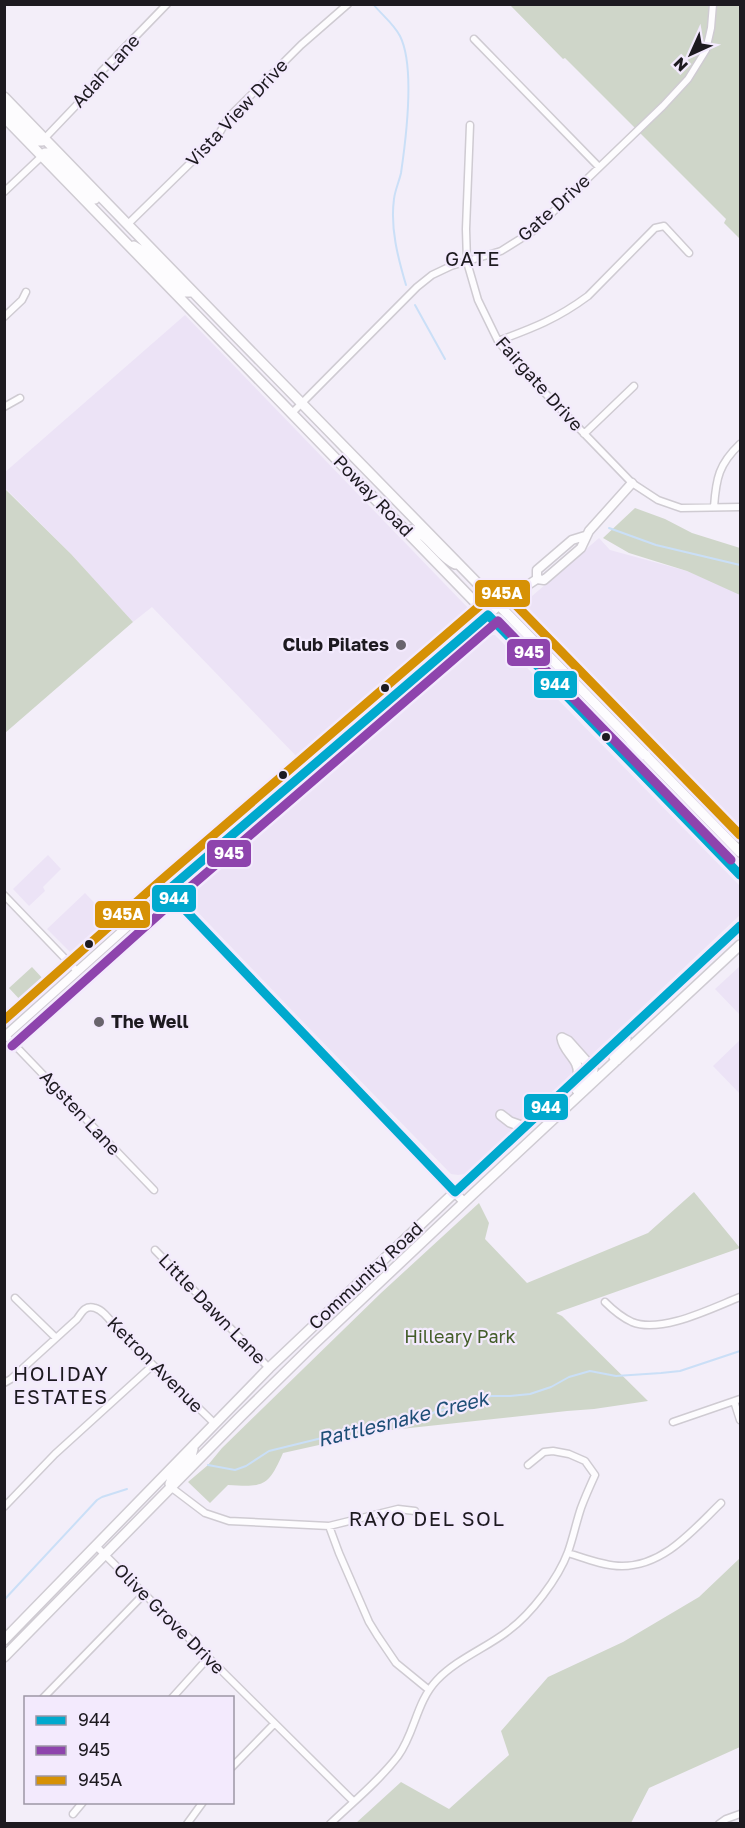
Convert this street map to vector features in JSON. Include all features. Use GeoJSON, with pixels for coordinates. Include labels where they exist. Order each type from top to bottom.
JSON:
{"type":"FeatureCollection","features":[{"type":"Feature","properties":{"kind":"main road","name":"Poway Road"},"geometry":{"type":"LineString","coordinates":[[4,97],[301,404],[741,852]]}},
{"type":"Feature","properties":{"kind":"main road"},"geometry":{"type":"LineString","coordinates":[[4,108],[37,141],[45,138]]}},
{"type":"Feature","properties":{"kind":"main road","name":"Poway Road"},"geometry":{"type":"LineString","coordinates":[[4,117],[741,875]]}},
{"type":"Feature","properties":{"kind":"main road"},"geometry":{"type":"LineString","coordinates":[[42,156],[49,153],[98,202],[128,224]]}},
{"type":"Feature","properties":{"kind":"main road"},"geometry":{"type":"LineString","coordinates":[[129,245],[147,254],[184,291],[194,292]]}},
{"type":"Feature","properties":{"kind":"main road"},"geometry":{"type":"LineString","coordinates":[[186,303],[195,300],[218,324],[232,332]]}},
{"type":"Feature","properties":{"kind":"main road"},"geometry":{"type":"LineString","coordinates":[[5,1037],[167,891],[488,615],[537,579],[537,570],[572,540],[585,536],[632,483]]}},
{"type":"Feature","properties":{"kind":"main road"},"geometry":{"type":"LineString","coordinates":[[366,489],[384,499],[410,525],[418,527],[421,525]]}},
{"type":"Feature","properties":{"kind":"main road"},"geometry":{"type":"LineString","coordinates":[[408,531],[417,531],[445,559],[462,568]]}},
{"type":"Feature","properties":{"kind":"main road"},"geometry":{"type":"LineString","coordinates":[[583,713],[599,722],[630,752],[639,755],[646,754]]}},
{"type":"Feature","properties":{"kind":"main road"},"geometry":{"type":"LineString","coordinates":[[633,764],[640,762],[649,766],[675,792],[699,809]]}},
{"type":"Feature","properties":{"kind":"main road"},"geometry":{"type":"LineString","coordinates":[[712,822],[741,844]]}},
{"type":"Feature","properties":{"kind":"main road"},"geometry":{"type":"LineString","coordinates":[[167,891],[464,1202]]}},
{"type":"Feature","properties":{"kind":"main road","name":"Community Road"},"geometry":{"type":"LineString","coordinates":[[4,1640],[269,1368],[677,983],[741,926]]}},
{"type":"Feature","properties":{"kind":"main road","name":"Community Road"},"geometry":{"type":"LineString","coordinates":[[4,1657],[280,1378],[464,1202],[741,945]]}},
{"type":"Feature","properties":{"kind":"main road"},"geometry":{"type":"LineString","coordinates":[[650,1029],[656,1017],[681,990],[677,983]]}},
{"type":"Feature","properties":{"kind":"main road"},"geometry":{"type":"LineString","coordinates":[[617,1060],[614,1052],[636,1029],[646,1013]]}},
{"type":"Feature","properties":{"kind":"main road"},"geometry":{"type":"LineString","coordinates":[[533,1138],[552,1112],[592,1074],[593,1069],[590,1065],[568,1041],[562,1038],[565,1047],[578,1065],[578,1076]]}},
{"type":"Feature","properties":{"kind":"main road"},"geometry":{"type":"LineString","coordinates":[[501,1115],[510,1122],[524,1127]]}},
{"type":"Feature","properties":{"kind":"main road"},"geometry":{"type":"LineString","coordinates":[[280,1378],[283,1368],[305,1344],[301,1338]]}},
{"type":"Feature","properties":{"kind":"main road"},"geometry":{"type":"LineString","coordinates":[[240,1417],[248,1401],[273,1375],[269,1368]]}},
{"type":"Feature","properties":{"kind":"main road"},"geometry":{"type":"LineString","coordinates":[[193,1466],[198,1453],[217,1432],[215,1424]]}},
{"type":"Feature","properties":{"kind":"main road"},"geometry":{"type":"LineString","coordinates":[[172,1488],[170,1481],[192,1456],[194,1446]]}},
{"type":"Feature","properties":{"kind":"street","name":"Adah Lane"},"geometry":{"type":"LineString","coordinates":[[45,138],[88,93],[101,72],[167,4]]}},
{"type":"Feature","properties":{"kind":"street","name":"Vista View Drive"},"geometry":{"type":"LineString","coordinates":[[128,224],[217,137],[229,117],[273,73],[348,4]]}},
{"type":"Feature","properties":{"kind":"street","name":"Gate Drive"},"geometry":{"type":"LineString","coordinates":[[292,413],[417,287],[432,275],[451,266],[501,251],[533,231],[676,93],[693,73],[708,43],[713,4]]}},
{"type":"Feature","properties":{"kind":"street"},"geometry":{"type":"LineString","coordinates":[[474,39],[599,167]]}},
{"type":"Feature","properties":{"kind":"street","name":"Fairgate Drive"},"geometry":{"type":"LineString","coordinates":[[470,125],[467,262],[478,300],[498,341],[516,363],[632,483],[658,500],[681,508],[741,507]]}},
{"type":"Feature","properties":{"kind":"street"},"geometry":{"type":"LineString","coordinates":[[4,192],[42,156]]}},
{"type":"Feature","properties":{"kind":"street"},"geometry":{"type":"LineString","coordinates":[[498,341],[547,323],[577,304],[588,296],[656,228],[664,226],[689,253]]}},
{"type":"Feature","properties":{"kind":"street"},"geometry":{"type":"LineString","coordinates":[[4,317],[22,300],[26,292]]}},
{"type":"Feature","properties":{"kind":"street"},"geometry":{"type":"LineString","coordinates":[[584,434],[634,386]]}},
{"type":"Feature","properties":{"kind":"street"},"geometry":{"type":"LineString","coordinates":[[4,407],[20,398]]}},
{"type":"Feature","properties":{"kind":"street"},"geometry":{"type":"LineString","coordinates":[[714,507],[716,484],[721,467],[728,456],[741,444]]}},
{"type":"Feature","properties":{"kind":"street"},"geometry":{"type":"LineString","coordinates":[[4,895],[77,971]]}},
{"type":"Feature","properties":{"kind":"street","name":"Agsten Lane"},"geometry":{"type":"LineString","coordinates":[[5,1037],[154,1190]]}},
{"type":"Feature","properties":{"kind":"street","name":"Little Dawn Lane"},"geometry":{"type":"LineString","coordinates":[[155,1250],[269,1368]]}},
{"type":"Feature","properties":{"kind":"street"},"geometry":{"type":"LineString","coordinates":[[605,1302],[616,1313],[633,1322],[652,1325],[692,1316],[741,1297]]}},
{"type":"Feature","properties":{"kind":"street"},"geometry":{"type":"LineString","coordinates":[[4,1383],[56,1338],[15,1298]]}},
{"type":"Feature","properties":{"kind":"street","name":"Ketron Avenue"},"geometry":{"type":"LineString","coordinates":[[56,1338],[77,1319],[83,1310],[94,1307],[104,1314],[215,1424]]}},
{"type":"Feature","properties":{"kind":"street"},"geometry":{"type":"LineString","coordinates":[[4,1507],[63,1447],[153,1365]]}},
{"type":"Feature","properties":{"kind":"street"},"geometry":{"type":"LineString","coordinates":[[672,1422],[737,1400],[741,1420]]}},
{"type":"Feature","properties":{"kind":"street"},"geometry":{"type":"LineString","coordinates":[[330,1824],[399,1755],[407,1741],[420,1705],[429,1690],[449,1669],[508,1632],[521,1621],[557,1574],[568,1553],[581,1509],[595,1475],[585,1461],[569,1454],[553,1451],[544,1452],[528,1465]]}},
{"type":"Feature","properties":{"kind":"street"},"geometry":{"type":"LineString","coordinates":[[172,1488],[205,1513],[228,1521],[329,1526],[398,1509],[415,1511]]}},
{"type":"Feature","properties":{"kind":"street"},"geometry":{"type":"LineString","coordinates":[[568,1553],[593,1561],[621,1566],[645,1562],[671,1549],[721,1503]]}},
{"type":"Feature","properties":{"kind":"street"},"geometry":{"type":"LineString","coordinates":[[329,1526],[369,1622],[396,1663],[429,1690]]}},
{"type":"Feature","properties":{"kind":"street","name":"Olive Grove Drive"},"geometry":{"type":"LineString","coordinates":[[97,1547],[353,1801]]}},
{"type":"Feature","properties":{"kind":"street"},"geometry":{"type":"LineString","coordinates":[[45,1696],[145,1593]]}},
{"type":"Feature","properties":{"kind":"street"},"geometry":{"type":"LineString","coordinates":[[174,1696],[208,1659]]}},
{"type":"Feature","properties":{"kind":"street"},"geometry":{"type":"LineString","coordinates":[[234,1765],[274,1724]]}},
{"type":"Feature","properties":{"kind":"street"},"geometry":{"type":"LineString","coordinates":[[73,1814],[82,1804]]}},
{"type":"Feature","properties":{"kind":"street"},"geometry":{"type":"LineString","coordinates":[[187,1824],[202,1804]]}},
{"type":"Feature","properties":{"kind":"street"},"geometry":{"type":"LineString","coordinates":[[719,1824],[741,1814]]}},
{"type":"Feature","properties":{"kind":"shaded area"},"geometry":{"type":"Polygon","coordinates":[[[185,315],[470,610],[469,617],[420,659],[412,661],[301,761],[152,607],[133,622],[71,554],[5,488],[4,473],[185,315]]]}},
{"type":"Feature","properties":{"kind":"shaded area"},"geometry":{"type":"Polygon","coordinates":[[[599,538],[610,550],[687,571],[740,593],[740,837],[524,613],[524,603],[599,538]]]}},
{"type":"Feature","properties":{"kind":"shaded area"},"geometry":{"type":"Polygon","coordinates":[[[491,635],[495,635],[740,886],[740,915],[465,1174],[458,1175],[451,1174],[189,903],[187,892],[394,714],[491,635]]]}},
{"type":"Feature","properties":{"kind":"shaded area"},"geometry":{"type":"Polygon","coordinates":[[[48,855],[61,869],[43,887],[45,891],[29,906],[13,889],[48,855]]]}},
{"type":"Feature","properties":{"kind":"shaded area"},"geometry":{"type":"Polygon","coordinates":[[[85,893],[112,921],[74,956],[47,929],[85,893]]]}},
{"type":"Feature","properties":{"kind":"shaded area"},"geometry":{"type":"Polygon","coordinates":[[[740,966],[740,1015],[715,989],[740,966]]]}},
{"type":"Feature","properties":{"kind":"shaded area"},"geometry":{"type":"Polygon","coordinates":[[[740,1040],[740,1094],[713,1066],[740,1040]]]}},
{"type":"Feature","properties":{"kind":"green space"},"geometry":{"type":"Polygon","coordinates":[[[510,5],[740,5],[740,239],[724,223],[726,219],[510,5]]]}},
{"type":"Feature","properties":{"kind":"green space"},"geometry":{"type":"Polygon","coordinates":[[[4,488],[71,554],[133,622],[5,733],[4,488]]]}},
{"type":"Feature","properties":{"kind":"green space"},"geometry":{"type":"Polygon","coordinates":[[[635,508],[665,519],[692,533],[740,548],[740,595],[687,571],[629,553],[603,538],[635,508]]]}},
{"type":"Feature","properties":{"kind":"green space"},"geometry":{"type":"Polygon","coordinates":[[[32,967],[45,981],[22,1002],[9,988],[32,967]]]}},
{"type":"Feature","properties":{"kind":"green space","name":"Hilleary Park"},"geometry":{"type":"Polygon","coordinates":[[[694,1192],[740,1248],[556,1313],[562,1316],[648,1401],[594,1409],[382,1431],[283,1453],[268,1479],[257,1485],[228,1485],[210,1503],[188,1482],[208,1465],[222,1448],[381,1293],[479,1203],[489,1223],[485,1239],[527,1283],[648,1233],[694,1192]]]}},
{"type":"Feature","properties":{"kind":"green space"},"geometry":{"type":"Polygon","coordinates":[[[740,1558],[740,1747],[649,1788],[631,1823],[356,1823],[401,1782],[449,1809],[509,1755],[501,1731],[548,1677],[623,1642],[699,1597],[740,1558]]]}},
{"type":"Feature","properties":{"kind":"waterway"},"geometry":{"type":"LineString","coordinates":[[373,4],[400,36],[405,49],[407,65],[408,103],[405,141],[393,210],[396,243],[406,285]]}},
{"type":"Feature","properties":{"kind":"waterway"},"geometry":{"type":"LineString","coordinates":[[415,305],[445,359]]}},
{"type":"Feature","properties":{"kind":"waterway"},"geometry":{"type":"LineString","coordinates":[[609,528],[656,545],[740,565]]}},
{"type":"Feature","properties":{"kind":"waterway","name":"Rattlesnake Creek"},"geometry":{"type":"LineString","coordinates":[[208,1465],[235,1470],[246,1466],[269,1451],[379,1424],[415,1418],[491,1396],[530,1394],[551,1387],[569,1377],[590,1371],[616,1376],[680,1371],[740,1351]]}},
{"type":"Feature","properties":{"kind":"waterway","name":"Rattlesnake Creek"},"geometry":{"type":"LineString","coordinates":[[4,1600],[97,1500],[127,1489]]}},
{"type":"Feature","properties":{"kind":"transit line","name":"945A"},"geometry":{"type":"LineString","coordinates":[[4,1020],[159,882],[497,593],[508,597],[740,835]]}},
{"type":"Feature","properties":{"kind":"transit line","name":"944"},"geometry":{"type":"LineString","coordinates":[[740,875],[488,615],[167,891],[455,1192],[740,926]]}},
{"type":"Feature","properties":{"kind":"transit line","name":"945"},"geometry":{"type":"LineString","coordinates":[[12,1046],[175,900],[498,621],[731,860]]}},
{"type":"Feature","properties":{"kind":"place","name":"Club Pilates"},"geometry":{"type":"Point","coordinates":[401,645]}},
{"type":"Feature","properties":{"kind":"place","name":"The Well"},"geometry":{"type":"Point","coordinates":[99,1022]}},
{"type":"Feature","properties":{"kind":"district","name":"GATE"},"geometry":{"type":"Point","coordinates":[473,259]}},
{"type":"Feature","properties":{"kind":"district","name":"HOLIDAY ESTATES"},"geometry":{"type":"Point","coordinates":[61,1386]}},
{"type":"Feature","properties":{"kind":"district","name":"RAYO DEL SOL"},"geometry":{"type":"Point","coordinates":[427,1519]}}]}
